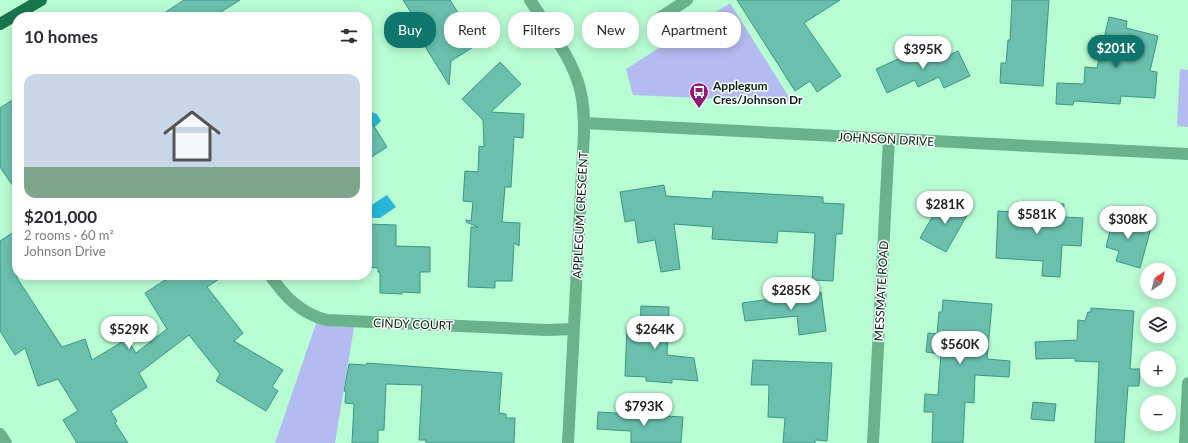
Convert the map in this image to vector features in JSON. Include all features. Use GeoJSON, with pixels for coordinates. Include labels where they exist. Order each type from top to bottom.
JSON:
{"type":"FeatureCollection","features":[{"type":"Feature","properties":{"kind":"main road"},"geometry":{"type":"LineString","coordinates":[[20,12],[41,0]]}},
{"type":"Feature","properties":{"kind":"main road"},"geometry":{"type":"LineString","coordinates":[[0,24],[12,17]]}},
{"type":"Feature","properties":{"kind":"street","name":"APPLEGUM CRESCENT"},"geometry":{"type":"LineString","coordinates":[[530,0],[574,72],[580,88],[584,123],[568,443]]}},
{"type":"Feature","properties":{"kind":"street"},"geometry":{"type":"LineString","coordinates":[[669,12],[687,0]]}},
{"type":"Feature","properties":{"kind":"street","name":"JOHNSON DRIVE"},"geometry":{"type":"LineString","coordinates":[[584,123],[889,140],[1188,154]]}},
{"type":"Feature","properties":{"kind":"street","name":"MESSMATE ROAD"},"geometry":{"type":"LineString","coordinates":[[874,443],[889,140]]}},
{"type":"Feature","properties":{"kind":"street","name":"CINDY COURT"},"geometry":{"type":"LineString","coordinates":[[274,280],[282,292],[294,304],[318,318],[327,320],[574,329]]}},
{"type":"Feature","properties":{"kind":"street"},"geometry":{"type":"LineString","coordinates":[[1185,443],[1188,384]]}},
{"type":"Feature","properties":{"kind":"street"},"geometry":{"type":"LineString","coordinates":[[0,434],[6,443]]}},
{"type":"Feature","properties":{"kind":"shaded area"},"geometry":{"type":"Polygon","coordinates":[[[730,3],[736,12],[716,12],[730,3]]]}},
{"type":"Feature","properties":{"kind":"shaded area"},"geometry":{"type":"Polygon","coordinates":[[[741,21],[792,102],[633,95],[626,69],[659,48],[741,48],[741,21]]]}},
{"type":"Feature","properties":{"kind":"shaded area"},"geometry":{"type":"Polygon","coordinates":[[[1180,69],[1188,70],[1188,127],[1177,126],[1180,69]]]}},
{"type":"Feature","properties":{"kind":"shaded area"},"geometry":{"type":"Polygon","coordinates":[[[372,112],[377,114],[381,121],[372,128],[372,112]]]}},
{"type":"Feature","properties":{"kind":"shaded area"},"geometry":{"type":"Polygon","coordinates":[[[387,195],[396,207],[380,218],[372,218],[372,205],[387,195]]]}},
{"type":"Feature","properties":{"kind":"shaded area"},"geometry":{"type":"Polygon","coordinates":[[[318,318],[355,321],[335,443],[275,443],[318,318]]]}},
{"type":"Feature","properties":{"kind":"building"},"geometry":{"type":"Polygon","coordinates":[[[184,0],[240,0],[221,12],[166,12],[184,0]]]}},
{"type":"Feature","properties":{"kind":"building"},"geometry":{"type":"Polygon","coordinates":[[[403,0],[450,0],[458,12],[444,12],[444,48],[472,48],[451,61],[449,85],[426,48],[436,48],[436,12],[411,12],[403,0]]]}},
{"type":"Feature","properties":{"kind":"building"},"geometry":{"type":"Polygon","coordinates":[[[737,0],[840,0],[804,23],[841,76],[817,92],[810,81],[795,91],[737,0]]]}},
{"type":"Feature","properties":{"kind":"building"},"geometry":{"type":"Polygon","coordinates":[[[1012,0],[1049,0],[1043,86],[1000,83],[1001,63],[1006,63],[1008,40],[1010,40],[1012,0]]]}},
{"type":"Feature","properties":{"kind":"building"},"geometry":{"type":"Polygon","coordinates":[[[1109,17],[1127,21],[1126,28],[1158,36],[1150,71],[1157,72],[1155,98],[1121,96],[1120,104],[1074,101],[1073,105],[1056,104],[1057,83],[1084,84],[1085,67],[1097,68],[1109,17]]]}},
{"type":"Feature","properties":{"kind":"building"},"geometry":{"type":"Polygon","coordinates":[[[927,46],[934,62],[958,51],[970,76],[944,88],[939,77],[918,87],[915,80],[887,93],[876,69],[927,46]]]}},
{"type":"Feature","properties":{"kind":"building"},"geometry":{"type":"Polygon","coordinates":[[[500,62],[521,84],[491,112],[524,114],[523,138],[514,137],[511,187],[505,187],[502,222],[520,223],[519,246],[514,243],[512,281],[495,281],[495,288],[468,287],[471,227],[478,227],[466,222],[466,220],[471,221],[473,202],[463,201],[465,171],[478,172],[479,146],[484,147],[483,120],[462,99],[500,62]]]}},
{"type":"Feature","properties":{"kind":"building"},"geometry":{"type":"Polygon","coordinates":[[[12,100],[12,185],[0,167],[0,108],[12,100]]]}},
{"type":"Feature","properties":{"kind":"building"},"geometry":{"type":"Polygon","coordinates":[[[372,123],[387,147],[372,157],[372,123]]]}},
{"type":"Feature","properties":{"kind":"building"},"geometry":{"type":"Polygon","coordinates":[[[664,185],[666,196],[712,199],[713,191],[823,197],[823,203],[844,204],[842,234],[836,234],[833,281],[812,280],[815,233],[778,231],[777,243],[712,239],[713,227],[674,224],[680,269],[661,272],[655,240],[638,243],[635,220],[625,222],[620,192],[664,185]]]}},
{"type":"Feature","properties":{"kind":"building"},"geometry":{"type":"Polygon","coordinates":[[[948,197],[970,210],[946,252],[920,238],[934,214],[938,216],[948,197]]]}},
{"type":"Feature","properties":{"kind":"building"},"geometry":{"type":"Polygon","coordinates":[[[1017,202],[1064,204],[1063,217],[1083,218],[1081,246],[1062,245],[1060,277],[1042,276],[1043,261],[996,258],[998,211],[1016,212],[1017,202]]]}},
{"type":"Feature","properties":{"kind":"building"},"geometry":{"type":"Polygon","coordinates":[[[1115,211],[1132,216],[1130,223],[1151,228],[1141,263],[1140,263],[1140,268],[1116,261],[1119,251],[1106,247],[1115,211]]]}},
{"type":"Feature","properties":{"kind":"building"},"geometry":{"type":"Polygon","coordinates":[[[372,224],[396,225],[396,246],[430,247],[430,272],[420,272],[420,293],[380,293],[380,272],[378,272],[378,268],[372,267],[372,224]]]}},
{"type":"Feature","properties":{"kind":"building"},"geometry":{"type":"Polygon","coordinates":[[[12,233],[12,280],[18,280],[62,347],[85,339],[92,360],[127,339],[136,353],[167,329],[145,293],[165,280],[218,280],[207,287],[243,333],[234,341],[283,370],[272,387],[278,391],[266,411],[216,381],[220,374],[189,335],[139,373],[147,387],[111,411],[117,421],[115,423],[128,443],[77,443],[63,420],[78,411],[58,379],[38,386],[25,348],[15,355],[0,331],[0,241],[12,233]]]}},
{"type":"Feature","properties":{"kind":"building"},"geometry":{"type":"Polygon","coordinates":[[[821,292],[826,331],[799,335],[797,316],[745,321],[742,303],[821,292]]]}},
{"type":"Feature","properties":{"kind":"building"},"geometry":{"type":"Polygon","coordinates":[[[943,300],[992,304],[987,359],[1010,361],[1009,377],[975,375],[974,403],[965,402],[963,443],[932,443],[933,412],[924,412],[925,394],[938,395],[941,354],[926,352],[928,333],[937,334],[939,312],[942,312],[943,300]]]}},
{"type":"Feature","properties":{"kind":"building"},"geometry":{"type":"Polygon","coordinates":[[[641,306],[669,307],[667,355],[694,358],[698,381],[672,379],[672,383],[646,381],[646,377],[625,376],[627,327],[640,327],[641,306]]]}},
{"type":"Feature","properties":{"kind":"building"},"geometry":{"type":"Polygon","coordinates":[[[1091,308],[1134,311],[1130,369],[1140,369],[1139,386],[1128,386],[1124,443],[1095,443],[1099,362],[1075,361],[1075,358],[1036,359],[1035,342],[1077,340],[1078,320],[1085,321],[1088,312],[1091,312],[1091,308]]]}},
{"type":"Feature","properties":{"kind":"building"},"geometry":{"type":"Polygon","coordinates":[[[753,360],[832,363],[827,441],[815,440],[815,443],[783,443],[785,418],[768,417],[769,385],[751,385],[753,360]]]}},
{"type":"Feature","properties":{"kind":"building"},"geometry":{"type":"Polygon","coordinates":[[[367,363],[502,373],[499,413],[506,414],[506,418],[515,418],[514,443],[426,443],[426,440],[419,440],[422,385],[386,384],[384,430],[378,430],[378,443],[352,443],[354,404],[345,403],[346,392],[344,391],[349,364],[366,365],[367,363]]]}},
{"type":"Feature","properties":{"kind":"building"},"geometry":{"type":"Polygon","coordinates":[[[1033,402],[1056,404],[1054,421],[1031,419],[1033,402]]]}},
{"type":"Feature","properties":{"kind":"building"},"geometry":{"type":"Polygon","coordinates":[[[598,412],[683,417],[681,443],[631,443],[631,431],[597,429],[598,412]]]}},
{"type":"Feature","properties":{"kind":"place","name":"Applegum Cres/Johnson Dr"},"geometry":{"type":"Point","coordinates":[699,109]}}]}
